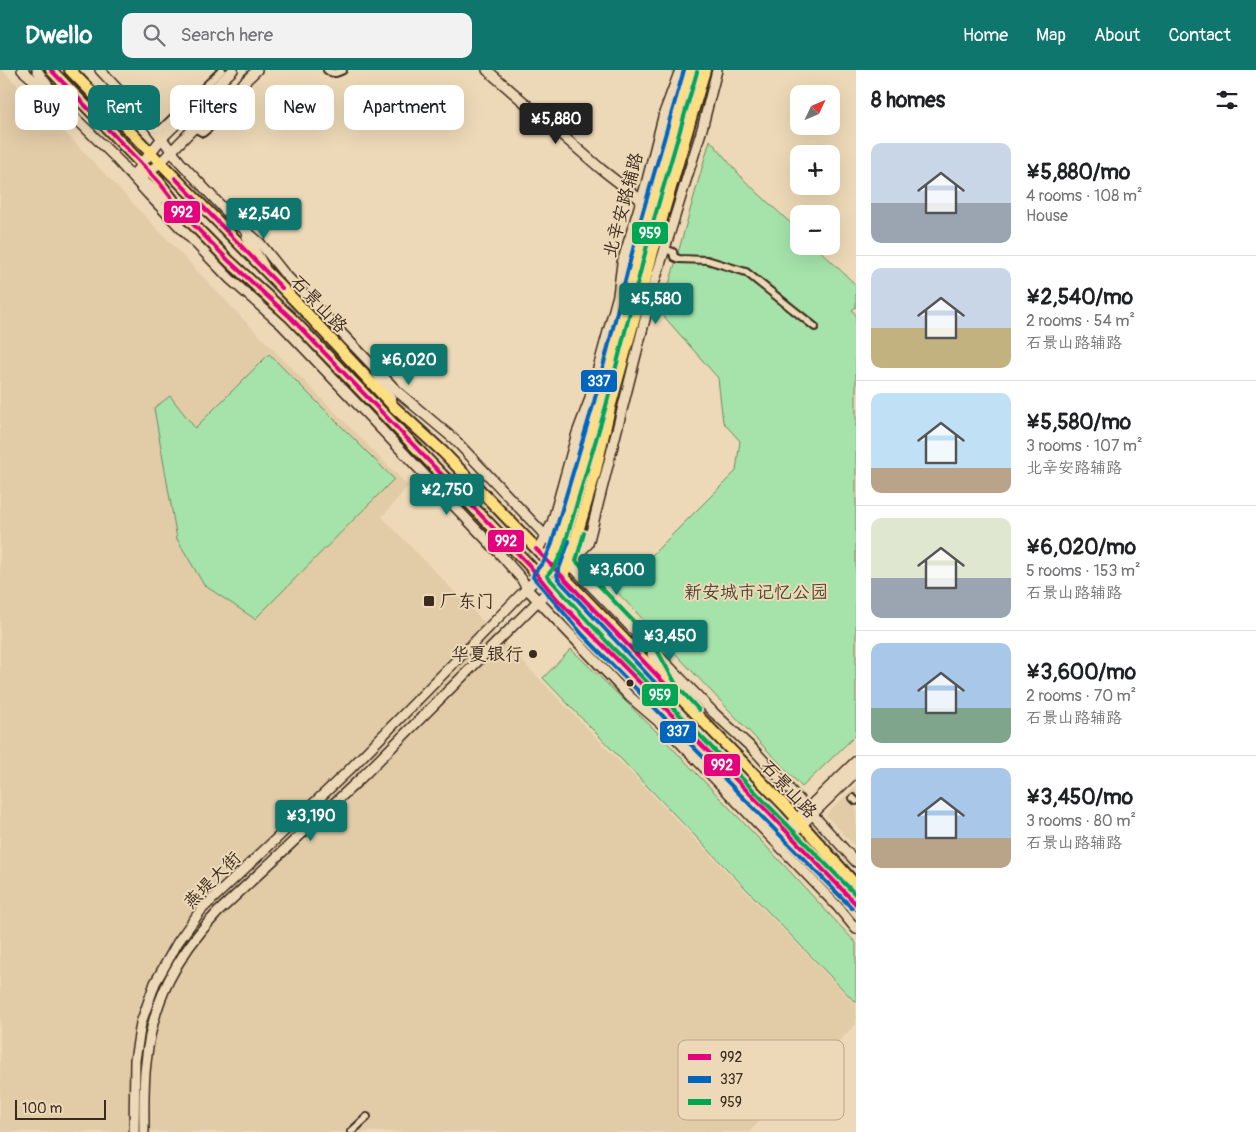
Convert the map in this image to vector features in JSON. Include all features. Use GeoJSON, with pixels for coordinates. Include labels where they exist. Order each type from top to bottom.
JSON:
{"type":"FeatureCollection","features":[{"type":"Feature","properties":{"kind":"main road","name":"石景山路"},"geometry":{"type":"LineString","coordinates":[[50,70],[159,182],[186,217],[229,261],[290,317],[445,476],[591,634],[788,832],[856,904]]}},
{"type":"Feature","properties":{"kind":"main road","name":"石景山路"},"geometry":{"type":"LineString","coordinates":[[70,70],[301,307],[395,408],[443,452],[538,550],[799,821],[856,885]]}},
{"type":"Feature","properties":{"kind":"main road"},"geometry":{"type":"LineString","coordinates":[[539,576],[550,563],[557,548],[616,347],[646,224],[691,70]]}},
{"type":"Feature","properties":{"kind":"main road"},"geometry":{"type":"LineString","coordinates":[[550,589],[563,576],[595,474],[610,408],[705,70]]}},
{"type":"Feature","properties":{"kind":"street","name":"石景山路"},"geometry":{"type":"LineString","coordinates":[[22,70],[40,85]]}},
{"type":"Feature","properties":{"kind":"street"},"geometry":{"type":"LineString","coordinates":[[37,70],[47,85]]}},
{"type":"Feature","properties":{"kind":"street"},"geometry":{"type":"LineString","coordinates":[[137,176],[145,167],[150,152],[160,135],[222,70]]}},
{"type":"Feature","properties":{"kind":"street"},"geometry":{"type":"LineString","coordinates":[[160,135],[233,70]]}},
{"type":"Feature","properties":{"kind":"street"},"geometry":{"type":"LineString","coordinates":[[241,85],[257,70]]}},
{"type":"Feature","properties":{"kind":"street"},"geometry":{"type":"LineString","coordinates":[[327,70],[331,73],[343,70]]}},
{"type":"Feature","properties":{"kind":"street"},"geometry":{"type":"LineString","coordinates":[[487,70],[601,169],[641,200]]}},
{"type":"Feature","properties":{"kind":"street","name":"北辛安路辅路"},"geometry":{"type":"LineString","coordinates":[[538,550],[552,523],[577,433],[595,378],[618,295],[622,263],[664,113],[680,70]]}},
{"type":"Feature","properties":{"kind":"street"},"geometry":{"type":"LineString","coordinates":[[568,563],[588,544],[654,284],[702,129],[717,70]]}},
{"type":"Feature","properties":{"kind":"street"},"geometry":{"type":"LineString","coordinates":[[101,71],[160,135],[180,162],[235,221],[252,243],[268,274]]}},
{"type":"Feature","properties":{"kind":"street","name":"石景山路"},"geometry":{"type":"LineString","coordinates":[[78,121],[117,160],[186,217]]}},
{"type":"Feature","properties":{"kind":"street"},"geometry":{"type":"LineString","coordinates":[[145,167],[160,163],[192,130]]}},
{"type":"Feature","properties":{"kind":"street"},"geometry":{"type":"LineString","coordinates":[[117,160],[230,279],[282,325],[499,553],[521,578],[527,589],[630,698],[666,728],[837,906],[856,929]]}},
{"type":"Feature","properties":{"kind":"street"},"geometry":{"type":"LineString","coordinates":[[235,221],[260,243],[284,273],[398,392],[455,440],[546,536],[568,563],[647,645],[754,750],[856,862]]}},
{"type":"Feature","properties":{"kind":"street"},"geometry":{"type":"LineString","coordinates":[[666,249],[673,252],[674,257],[679,259],[707,260],[746,272],[815,327]]}},
{"type":"Feature","properties":{"kind":"street"},"geometry":{"type":"LineString","coordinates":[[640,301],[654,284]]}},
{"type":"Feature","properties":{"kind":"street"},"geometry":{"type":"LineString","coordinates":[[595,378],[616,347]]}},
{"type":"Feature","properties":{"kind":"street"},"geometry":{"type":"LineString","coordinates":[[375,368],[395,408]]}},
{"type":"Feature","properties":{"kind":"street","name":"燕堤大街"},"geometry":{"type":"LineString","coordinates":[[134,1132],[135,1060],[141,1023],[155,983],[178,942],[201,910],[349,770],[539,576]]}},
{"type":"Feature","properties":{"kind":"street","name":"燕堤大街"},"geometry":{"type":"LineString","coordinates":[[144,1132],[146,1064],[152,1024],[167,982],[184,953],[201,930],[358,780],[550,589]]}},
{"type":"Feature","properties":{"kind":"street"},"geometry":{"type":"LineString","coordinates":[[647,645],[672,690]]}},
{"type":"Feature","properties":{"kind":"street"},"geometry":{"type":"LineString","coordinates":[[810,811],[856,761]]}},
{"type":"Feature","properties":{"kind":"street"},"geometry":{"type":"LineString","coordinates":[[777,843],[810,811],[856,772]]}},
{"type":"Feature","properties":{"kind":"street"},"geometry":{"type":"LineString","coordinates":[[351,1132],[367,1117]]}},
{"type":"Feature","properties":{"kind":"shaded area"},"geometry":{"type":"Polygon","coordinates":[[[0,70],[17,85],[15,85],[15,130],[63,130],[243,319],[408,486],[382,517],[856,1005],[856,1024],[840,1040],[678,1040],[678,1120],[761,1120],[749,1132],[0,1132],[0,70]]]}},
{"type":"Feature","properties":{"kind":"shaded area"},"geometry":{"type":"Polygon","coordinates":[[[856,786],[856,848],[826,815],[856,786]]]}},
{"type":"Feature","properties":{"kind":"green space","name":"新安城市记忆公园"},"geometry":{"type":"Polygon","coordinates":[[[710,140],[744,180],[790,223],[790,255],[824,255],[856,285],[856,307],[852,310],[856,315],[856,735],[802,787],[616,591],[736,471],[740,441],[723,422],[718,378],[661,313],[710,140]]]}},
{"type":"Feature","properties":{"kind":"green space"},"geometry":{"type":"Polygon","coordinates":[[[269,354],[394,479],[255,619],[204,585],[177,539],[154,408],[170,396],[195,428],[269,354]]]}},
{"type":"Feature","properties":{"kind":"green space"},"geometry":{"type":"Polygon","coordinates":[[[571,649],[658,733],[856,943],[856,1003],[543,678],[571,649]]]}},
{"type":"Feature","properties":{"kind":"transit line","name":"992"},"geometry":{"type":"LineString","coordinates":[[51,70],[159,182],[186,217],[229,261],[290,317],[529,565],[558,600],[765,809],[856,904]]}},
{"type":"Feature","properties":{"kind":"transit line","name":"337"},"geometry":{"type":"LineString","coordinates":[[684,70],[640,222],[594,402],[551,546],[545,560],[533,577],[583,635],[852,908]]}},
{"type":"Feature","properties":{"kind":"transit line","name":"959"},"geometry":{"type":"LineString","coordinates":[[697,72],[652,226],[606,406],[563,550],[555,566],[547,576],[609,644],[856,895]]}},
{"type":"Feature","properties":{"kind":"transit line","name":"992"},"geometry":{"type":"LineString","coordinates":[[175,178],[282,288]]}},
{"type":"Feature","properties":{"kind":"transit line","name":"959"},"geometry":{"type":"LineString","coordinates":[[584,533],[576,561],[652,641],[677,686],[699,710]]}},
{"type":"Feature","properties":{"kind":"transit line","name":"337"},"geometry":{"type":"LineString","coordinates":[[569,541],[557,574],[558,579],[663,691]]}},
{"type":"Feature","properties":{"kind":"transit line","name":"992"},"geometry":{"type":"LineString","coordinates":[[536,549],[668,687]]}},
{"type":"Feature","properties":{"kind":"place","name":"厂东门"},"geometry":{"type":"Point","coordinates":[429,601]}},
{"type":"Feature","properties":{"kind":"place","name":"华夏银行"},"geometry":{"type":"Point","coordinates":[533,654]}}]}
